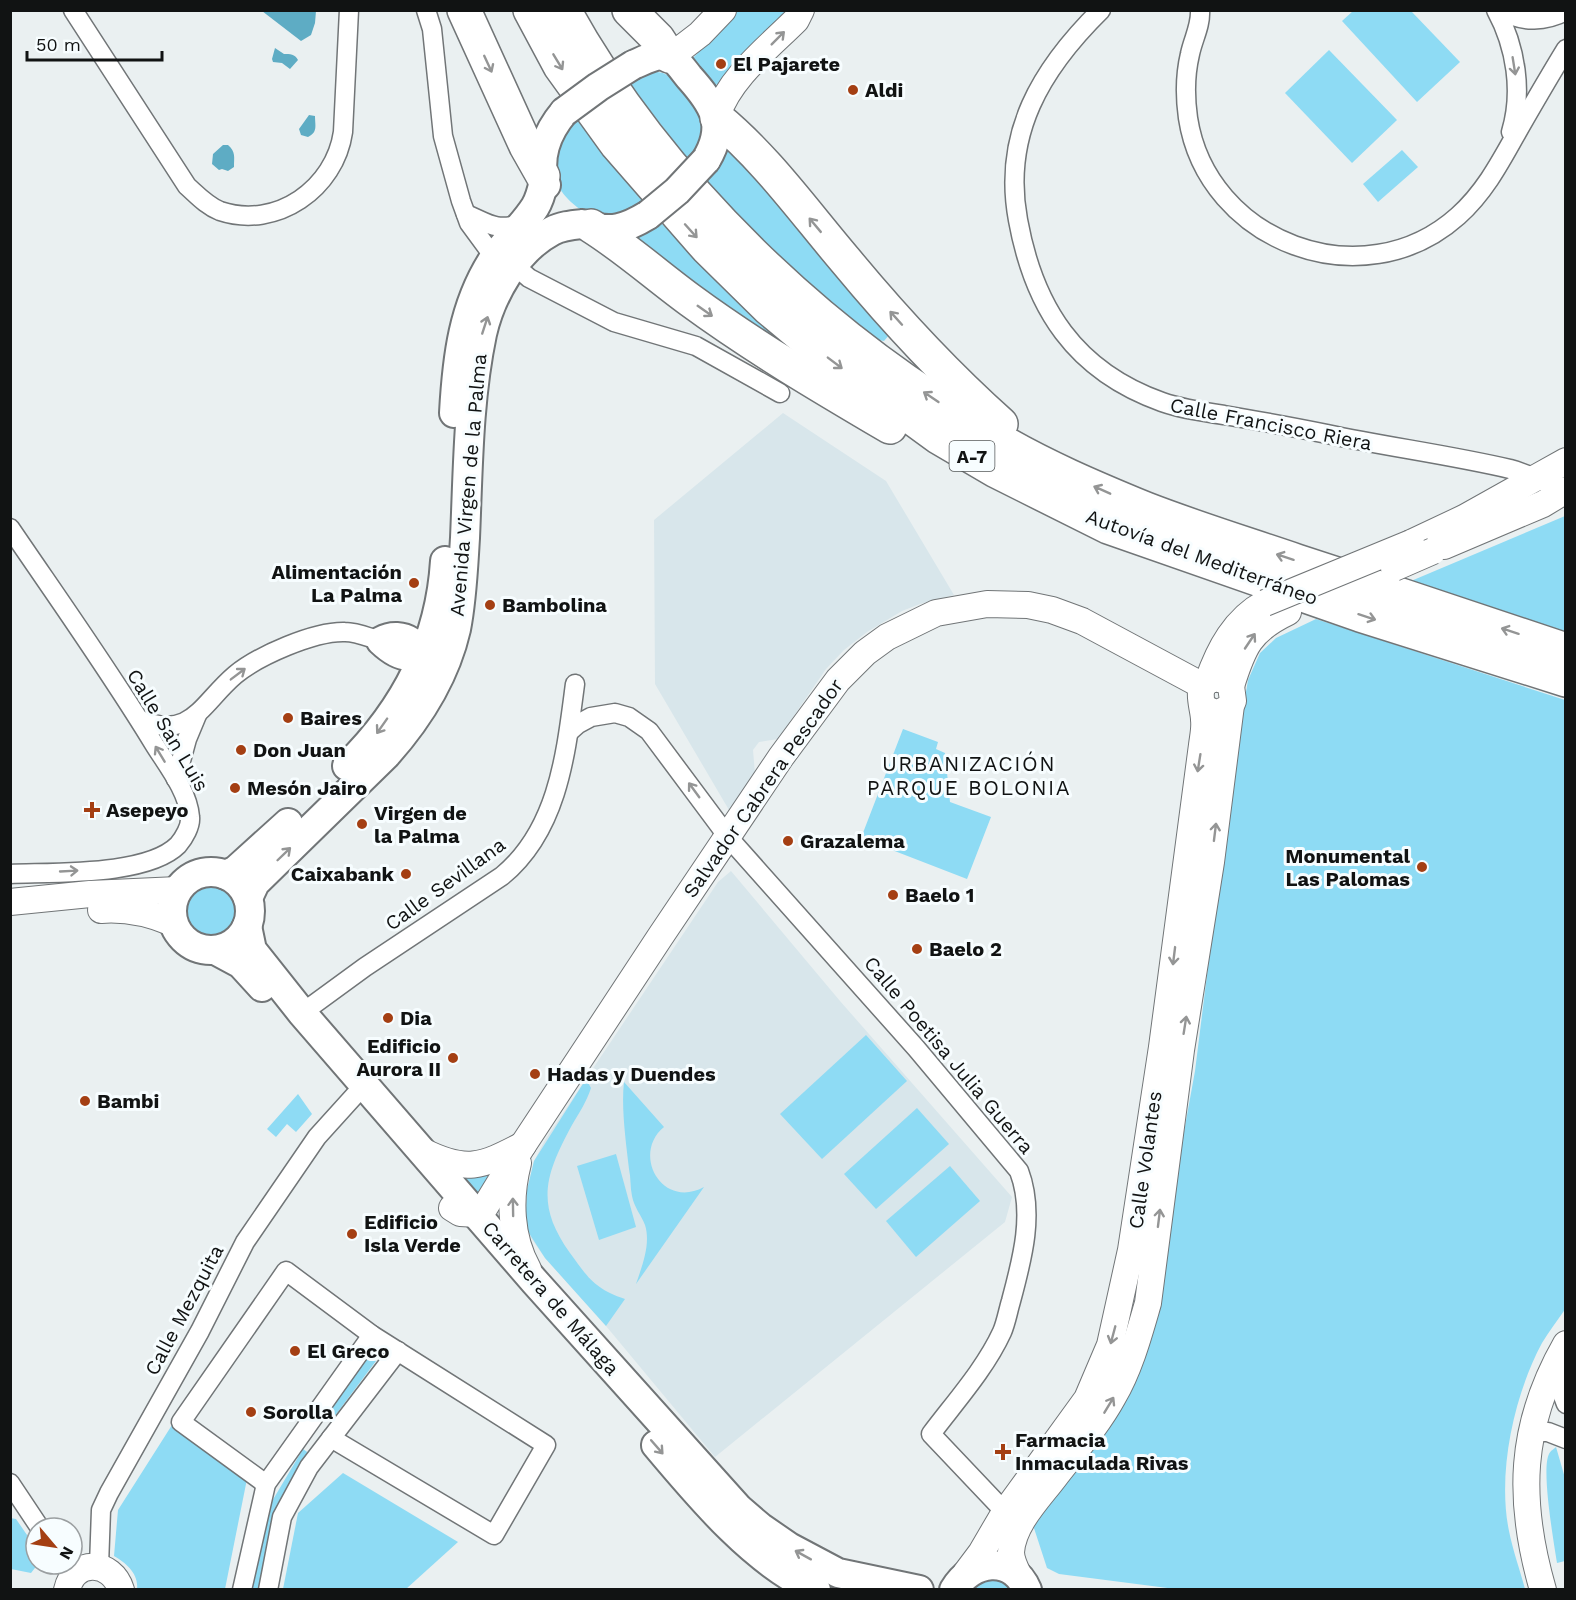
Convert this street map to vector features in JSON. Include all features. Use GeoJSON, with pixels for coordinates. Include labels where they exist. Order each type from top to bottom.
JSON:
{"type":"FeatureCollection","features":[{"type":"Feature","properties":{"kind":"highway"},"geometry":{"type":"LineString","coordinates":[[464,10],[526,146],[544,178]]}},
{"type":"Feature","properties":{"kind":"highway","name":"Autovía del Mediterráneo"},"geometry":{"type":"LineString","coordinates":[[530,10],[560,66],[617,145],[707,248],[768,308],[816,348],[938,436],[1044,496],[1119,531],[1360,615],[1566,680]]}},
{"type":"Feature","properties":{"kind":"highway","name":"Autovía del Mediterráneo"},"geometry":{"type":"LineString","coordinates":[[564,10],[584,46],[628,112],[677,172],[724,224],[803,300],[916,388],[998,440],[1147,509],[1566,650]]}},
{"type":"Feature","properties":{"kind":"highway"},"geometry":{"type":"LineString","coordinates":[[629,10],[658,39],[670,57]]}},
{"type":"Feature","properties":{"kind":"highway"},"geometry":{"type":"LineString","coordinates":[[717,117],[766,166],[852,270],[914,339],[968,395],[1042,462]]}},
{"type":"Feature","properties":{"kind":"highway"},"geometry":{"type":"LineString","coordinates":[[586,225],[630,253],[689,300],[765,352],[968,473],[1044,496]]}},
{"type":"Feature","properties":{"kind":"main road"},"geometry":{"type":"LineString","coordinates":[[656,55],[670,57],[702,93],[717,117],[716,142],[706,160],[677,191],[648,215],[615,230],[586,225],[565,212],[551,196],[544,178],[543,154],[548,134],[564,112],[598,87],[633,65],[656,55]]}},
{"type":"Feature","properties":{"kind":"main road","name":"Avenida Virgen de la Palma"},"geometry":{"type":"LineString","coordinates":[[504,261],[522,224],[534,208],[544,178]]}},
{"type":"Feature","properties":{"kind":"main road","name":"Avenida Virgen de la Palma"},"geometry":{"type":"LineString","coordinates":[[226,875],[236,870],[268,843],[410,706],[446,663],[449,609],[443,590],[459,349],[470,306],[480,281],[504,261],[551,231],[567,225],[586,225]]}},
{"type":"Feature","properties":{"kind":"main road"},"geometry":{"type":"LineString","coordinates":[[389,642],[411,632],[449,609]]}},
{"type":"Feature","properties":{"kind":"main road","name":"Avenida Virgen de la Palma"},"geometry":{"type":"LineString","coordinates":[[248,898],[255,883],[386,755],[410,706],[413,678],[449,609]]}},
{"type":"Feature","properties":{"kind":"main road"},"geometry":{"type":"LineString","coordinates":[[389,642],[408,639],[418,646],[423,655]]}},
{"type":"Feature","properties":{"kind":"main road"},"geometry":{"type":"LineString","coordinates":[[389,642],[403,672],[410,706]]}},
{"type":"Feature","properties":{"kind":"main road"},"geometry":{"type":"LineString","coordinates":[[213,872],[226,875],[241,886],[248,898],[250,913],[247,927],[239,938],[228,946],[215,950],[202,949],[189,944],[179,935],[173,923],[172,906],[178,890],[187,880],[199,874],[213,872]]}},
{"type":"Feature","properties":{"kind":"main road","name":"Carretera de Málaga"},"geometry":{"type":"LineString","coordinates":[[247,927],[252,950],[302,1012],[422,1151],[465,1211],[684,1478],[706,1502],[778,1569],[800,1583],[818,1590]]}},
{"type":"Feature","properties":{"kind":"main road","name":"Carretera de Málaga"},"geometry":{"type":"LineString","coordinates":[[215,950],[232,958],[254,977],[355,1095],[536,1282],[739,1509],[759,1527],[789,1547],[838,1573],[915,1589],[939,1588],[959,1581],[985,1565],[995,1565],[1005,1568],[1026,1586]]}},
{"type":"Feature","properties":{"kind":"street"},"geometry":{"type":"LineString","coordinates":[[73,10],[187,186],[207,204],[220,210],[249,216],[267,214],[298,202],[320,183],[341,146],[349,10]]}},
{"type":"Feature","properties":{"kind":"street"},"geometry":{"type":"LineString","coordinates":[[426,10],[432,29],[443,136],[466,214],[469,223],[504,261],[529,278],[614,322],[696,345],[780,393]]}},
{"type":"Feature","properties":{"kind":"street"},"geometry":{"type":"LineString","coordinates":[[717,117],[720,105],[736,81],[796,20],[801,10]]}},
{"type":"Feature","properties":{"kind":"street","name":"Calle Francisco Riera"},"geometry":{"type":"LineString","coordinates":[[1101,10],[1056,61],[1035,96],[1020,130],[1014,163],[1015,205],[1028,262],[1043,300],[1059,329],[1087,359],[1129,388],[1163,402],[1194,410],[1509,469],[1566,489]]}},
{"type":"Feature","properties":{"kind":"street"},"geometry":{"type":"LineString","coordinates":[[1496,10],[1509,41],[1517,84],[1512,127],[1497,168]]}},
{"type":"Feature","properties":{"kind":"street"},"geometry":{"type":"LineString","coordinates":[[1503,10],[1526,19],[1545,19],[1566,11]]}},
{"type":"Feature","properties":{"kind":"street"},"geometry":{"type":"LineString","coordinates":[[670,57],[684,48],[717,14]]}},
{"type":"Feature","properties":{"kind":"street"},"geometry":{"type":"LineString","coordinates":[[1203,14],[1190,54],[1187,75],[1188,118],[1193,139],[1206,169],[1224,196],[1255,226],[1293,246],[1335,255],[1379,254],[1400,249],[1439,231],[1456,218],[1486,186],[1566,49]]}},
{"type":"Feature","properties":{"kind":"street"},"geometry":{"type":"LineString","coordinates":[[466,214],[492,226],[504,228],[522,224]]}},
{"type":"Feature","properties":{"kind":"street"},"geometry":{"type":"LineString","coordinates":[[1422,547],[1464,518],[1566,460]]}},
{"type":"Feature","properties":{"kind":"street"},"geometry":{"type":"LineString","coordinates":[[1533,479],[1543,504]]}},
{"type":"Feature","properties":{"kind":"street"},"geometry":{"type":"LineString","coordinates":[[1467,536],[1473,525],[1517,504],[1533,479]]}},
{"type":"Feature","properties":{"kind":"street"},"geometry":{"type":"LineString","coordinates":[[1215,693],[1252,636],[1268,621],[1277,607],[1422,547],[1467,536],[1543,504],[1566,489]]}},
{"type":"Feature","properties":{"kind":"street","name":"Calle San Luis"},"geometry":{"type":"LineString","coordinates":[[10,528],[140,720],[176,779],[191,819],[186,834],[177,846],[147,862],[118,868],[10,874]]}},
{"type":"Feature","properties":{"kind":"street","name":"Salvador Cabrera Pescador"},"geometry":{"type":"LineString","coordinates":[[465,1211],[485,1207],[653,947],[781,757],[830,690],[847,670],[887,636],[936,613],[997,604],[1028,605],[1052,610],[1082,621],[1215,693]]}},
{"type":"Feature","properties":{"kind":"street"},"geometry":{"type":"LineString","coordinates":[[140,720],[154,726],[169,727],[184,723],[197,715],[235,675],[263,657],[302,639],[346,632],[389,642]]}},
{"type":"Feature","properties":{"kind":"street","name":"Calle Sevillana"},"geometry":{"type":"LineString","coordinates":[[302,1012],[365,967],[494,882],[521,859],[549,812],[568,732],[575,684]]}},
{"type":"Feature","properties":{"kind":"street","name":"Calle Volantes"},"geometry":{"type":"LineString","coordinates":[[959,1581],[1104,1413],[1115,1394],[1137,1339],[1148,1303],[1167,1078],[1204,721],[1215,693]]}},
{"type":"Feature","properties":{"kind":"street","name":"Calle Poetisa Julia Guerra"},"geometry":{"type":"LineString","coordinates":[[568,732],[584,720],[609,714],[621,714],[639,722],[654,736],[728,837],[916,1048],[1019,1171],[1025,1186],[1026,1224],[1021,1264],[1002,1331],[983,1364],[931,1434],[1014,1516]]}},
{"type":"Feature","properties":{"kind":"street"},"geometry":{"type":"LineString","coordinates":[[176,779],[187,739],[197,715]]}},
{"type":"Feature","properties":{"kind":"street"},"geometry":{"type":"LineString","coordinates":[[10,902],[90,894],[178,890]]}},
{"type":"Feature","properties":{"kind":"street"},"geometry":{"type":"LineString","coordinates":[[10,916],[110,909],[147,913],[173,923]]}},
{"type":"Feature","properties":{"kind":"street","name":"Calle Volantes"},"geometry":{"type":"LineString","coordinates":[[1026,1586],[1013,1562],[1011,1552],[1016,1533],[1014,1516],[1087,1399],[1110,1346],[1167,1078]]}},
{"type":"Feature","properties":{"kind":"street","name":"Calle Mezquita"},"geometry":{"type":"LineString","coordinates":[[84,1554],[109,1493],[200,1331],[245,1242],[318,1137],[355,1095]]}},
{"type":"Feature","properties":{"kind":"street"},"geometry":{"type":"LineString","coordinates":[[422,1151],[446,1163],[483,1164],[523,1145]]}},
{"type":"Feature","properties":{"kind":"street","name":"Salvador Cabrera Pescador"},"geometry":{"type":"LineString","coordinates":[[523,1145],[513,1183],[512,1211],[516,1240],[523,1259],[536,1282]]}},
{"type":"Feature","properties":{"kind":"street"},"geometry":{"type":"LineString","coordinates":[[266,1484],[181,1422],[286,1271],[372,1335],[546,1445],[494,1535],[331,1438]]}},
{"type":"Feature","properties":{"kind":"street"},"geometry":{"type":"LineString","coordinates":[[1123,1292],[1148,1303]]}},
{"type":"Feature","properties":{"kind":"street"},"geometry":{"type":"LineString","coordinates":[[242,1590],[266,1484],[372,1335]]}},
{"type":"Feature","properties":{"kind":"street"},"geometry":{"type":"LineString","coordinates":[[1543,1590],[1530,1543],[1527,1462],[1541,1394],[1552,1367],[1566,1344]]}},
{"type":"Feature","properties":{"kind":"street"},"geometry":{"type":"LineString","coordinates":[[268,1590],[282,1517],[309,1467],[398,1351]]}},
{"type":"Feature","properties":{"kind":"street"},"geometry":{"type":"LineString","coordinates":[[1552,1367],[1566,1404]]}},
{"type":"Feature","properties":{"kind":"street"},"geometry":{"type":"LineString","coordinates":[[1532,1432],[1548,1432],[1566,1439]]}},
{"type":"Feature","properties":{"kind":"street"},"geometry":{"type":"LineString","coordinates":[[10,1483],[32,1516]]}},
{"type":"Feature","properties":{"kind":"street"},"geometry":{"type":"LineString","coordinates":[[764,1557],[775,1576],[777,1590]]}},
{"type":"Feature","properties":{"kind":"street"},"geometry":{"type":"LineString","coordinates":[[84,1574],[114,1575],[121,1590]]}},
{"type":"Feature","properties":{"kind":"street"},"geometry":{"type":"LineString","coordinates":[[818,1590],[837,1582],[868,1590]]}},
{"type":"Feature","properties":{"kind":"shaded area"},"geometry":{"type":"Polygon","coordinates":[[[262,11],[316,11],[311,35],[301,41],[262,11]]]}},
{"type":"Feature","properties":{"kind":"shaded area","name":"El Pajarete"},"geometry":{"type":"Polygon","coordinates":[[[738,11],[788,11],[719,84],[711,86],[692,59],[738,11]]]}},
{"type":"Feature","properties":{"kind":"shaded area"},"geometry":{"type":"Polygon","coordinates":[[[1353,11],[1411,11],[1460,62],[1417,102],[1342,21],[1353,11]]]}},
{"type":"Feature","properties":{"kind":"shaded area"},"geometry":{"type":"Polygon","coordinates":[[[275,48],[284,54],[294,55],[298,60],[290,69],[282,63],[273,62],[275,48]]]}},
{"type":"Feature","properties":{"kind":"shaded area"},"geometry":{"type":"Polygon","coordinates":[[[1329,50],[1397,120],[1352,163],[1285,93],[1329,50]]]}},
{"type":"Feature","properties":{"kind":"shaded area"},"geometry":{"type":"Polygon","coordinates":[[[652,71],[675,79],[707,125],[690,162],[627,81],[652,71]]]}},
{"type":"Feature","properties":{"kind":"shaded area"},"geometry":{"type":"Polygon","coordinates":[[[309,115],[315,116],[315,131],[308,137],[301,135],[299,129],[309,115]]]}},
{"type":"Feature","properties":{"kind":"shaded area"},"geometry":{"type":"Polygon","coordinates":[[[576,119],[644,203],[624,215],[599,216],[577,207],[564,194],[554,178],[552,162],[561,138],[576,119]]]}},
{"type":"Feature","properties":{"kind":"shaded area"},"geometry":{"type":"Polygon","coordinates":[[[223,145],[228,145],[234,155],[234,167],[228,171],[219,170],[212,164],[213,154],[223,145]]]}},
{"type":"Feature","properties":{"kind":"shaded area"},"geometry":{"type":"Polygon","coordinates":[[[729,146],[890,334],[884,341],[878,340],[855,324],[809,286],[704,179],[723,157],[729,146]]]}},
{"type":"Feature","properties":{"kind":"shaded area"},"geometry":{"type":"Polygon","coordinates":[[[1402,150],[1418,167],[1378,202],[1363,184],[1402,150]]]}},
{"type":"Feature","properties":{"kind":"shaded area"},"geometry":{"type":"Polygon","coordinates":[[[659,221],[782,342],[778,351],[628,241],[659,221]]]}},
{"type":"Feature","properties":{"kind":"shaded area"},"geometry":{"type":"Polygon","coordinates":[[[783,413],[886,481],[954,595],[902,611],[867,632],[844,650],[826,669],[778,739],[759,742],[753,750],[755,774],[729,810],[655,684],[654,520],[783,413]]]}},
{"type":"Feature","properties":{"kind":"shaded area"},"geometry":{"type":"Polygon","coordinates":[[[1565,516],[1565,632],[1411,581],[1565,516]]]}},
{"type":"Feature","properties":{"kind":"shaded area"},"geometry":{"type":"Polygon","coordinates":[[[1316,619],[1565,700],[1566,1308],[1545,1339],[1532,1364],[1523,1386],[1510,1435],[1505,1484],[1506,1508],[1512,1546],[1525,1589],[1183,1590],[1059,1574],[1047,1568],[1032,1522],[1152,1308],[1195,1071],[1222,834],[1248,680],[1260,653],[1276,638],[1316,619]]]}},
{"type":"Feature","properties":{"kind":"shaded area"},"geometry":{"type":"Polygon","coordinates":[[[903,729],[938,742],[936,749],[945,753],[950,802],[991,817],[967,879],[861,838],[903,729]]]}},
{"type":"Feature","properties":{"kind":"shaded area"},"geometry":{"type":"Polygon","coordinates":[[[731,871],[840,1001],[1012,1197],[1005,1222],[715,1457],[606,1326],[545,1258],[531,1238],[526,1211],[527,1190],[534,1161],[545,1140],[718,882],[731,871]]]}},
{"type":"Feature","properties":{"kind":"shaded area"},"geometry":{"type":"Polygon","coordinates":[[[205,884],[215,884],[225,888],[232,895],[236,910],[232,925],[225,932],[215,936],[205,936],[195,932],[188,925],[184,915],[184,905],[188,895],[195,888],[205,884]]]}},
{"type":"Feature","properties":{"kind":"shaded area"},"geometry":{"type":"Polygon","coordinates":[[[866,1035],[907,1081],[822,1159],[780,1114],[866,1035]]]}},
{"type":"Feature","properties":{"kind":"shaded area"},"geometry":{"type":"Polygon","coordinates":[[[586,1079],[591,1088],[555,1159],[550,1175],[548,1204],[559,1235],[582,1269],[599,1287],[625,1299],[606,1326],[545,1258],[525,1227],[527,1190],[534,1161],[586,1079]]]}},
{"type":"Feature","properties":{"kind":"shaded area"},"geometry":{"type":"Polygon","coordinates":[[[624,1082],[664,1127],[655,1138],[650,1151],[651,1164],[656,1176],[664,1185],[675,1191],[689,1192],[704,1187],[636,1284],[645,1255],[647,1232],[631,1193],[623,1114],[624,1082]]]}},
{"type":"Feature","properties":{"kind":"shaded area"},"geometry":{"type":"Polygon","coordinates":[[[298,1094],[312,1114],[296,1132],[287,1124],[276,1137],[267,1129],[298,1094]]]}},
{"type":"Feature","properties":{"kind":"shaded area"},"geometry":{"type":"Polygon","coordinates":[[[917,1108],[949,1144],[876,1209],[844,1174],[917,1108]]]}},
{"type":"Feature","properties":{"kind":"shaded area"},"geometry":{"type":"Polygon","coordinates":[[[616,1154],[636,1227],[599,1240],[577,1166],[616,1154]]]}},
{"type":"Feature","properties":{"kind":"shaded area"},"geometry":{"type":"Polygon","coordinates":[[[500,1162],[479,1199],[457,1170],[500,1162]]]}},
{"type":"Feature","properties":{"kind":"shaded area"},"geometry":{"type":"Polygon","coordinates":[[[950,1166],[980,1201],[916,1257],[886,1221],[950,1166]]]}},
{"type":"Feature","properties":{"kind":"shaded area"},"geometry":{"type":"Polygon","coordinates":[[[368,1355],[376,1361],[334,1417],[326,1411],[368,1355]]]}},
{"type":"Feature","properties":{"kind":"shaded area"},"geometry":{"type":"Polygon","coordinates":[[[172,1425],[247,1479],[225,1589],[137,1589],[134,1574],[114,1556],[118,1510],[172,1425]]]}},
{"type":"Feature","properties":{"kind":"shaded area"},"geometry":{"type":"Polygon","coordinates":[[[1556,1447],[1565,1478],[1565,1561],[1557,1563],[1546,1475],[1549,1454],[1556,1447]]]}},
{"type":"Feature","properties":{"kind":"shaded area"},"geometry":{"type":"Polygon","coordinates":[[[303,1449],[310,1454],[274,1514],[259,1589],[249,1590],[265,1513],[303,1449]]]}},
{"type":"Feature","properties":{"kind":"shaded area"},"geometry":{"type":"Polygon","coordinates":[[[343,1473],[458,1542],[406,1589],[283,1589],[298,1513],[343,1473]]]}},
{"type":"Feature","properties":{"kind":"shaded area"},"geometry":{"type":"Polygon","coordinates":[[[10,1518],[16,1519],[24,1531],[24,1572],[11,1569],[10,1518]]]}},
{"type":"Feature","properties":{"kind":"shaded area"},"geometry":{"type":"Polygon","coordinates":[[[985,1578],[1002,1581],[1011,1590],[968,1590],[985,1578]]]}},
{"type":"Feature","properties":{"kind":"place","name":"El Pajarete"},"geometry":{"type":"Point","coordinates":[721,64]}},
{"type":"Feature","properties":{"kind":"place","name":"Aldi"},"geometry":{"type":"Point","coordinates":[853,90]}},
{"type":"Feature","properties":{"kind":"place","name":"Alimentación La Palma"},"geometry":{"type":"Point","coordinates":[414,583]}},
{"type":"Feature","properties":{"kind":"place","name":"Bambolina"},"geometry":{"type":"Point","coordinates":[490,605]}},
{"type":"Feature","properties":{"kind":"place","name":"Baires"},"geometry":{"type":"Point","coordinates":[288,718]}},
{"type":"Feature","properties":{"kind":"place","name":"Don Juan"},"geometry":{"type":"Point","coordinates":[241,750]}},
{"type":"Feature","properties":{"kind":"place","name":"Mesón Jairo"},"geometry":{"type":"Point","coordinates":[235,788]}},
{"type":"Feature","properties":{"kind":"place","name":"Asepeyo"},"geometry":{"type":"Point","coordinates":[92,810]}},
{"type":"Feature","properties":{"kind":"place","name":"Virgen de la Palma"},"geometry":{"type":"Point","coordinates":[362,824]}},
{"type":"Feature","properties":{"kind":"place","name":"Grazalema"},"geometry":{"type":"Point","coordinates":[788,841]}},
{"type":"Feature","properties":{"kind":"place","name":"Monumental Las Palomas"},"geometry":{"type":"Point","coordinates":[1422,867]}},
{"type":"Feature","properties":{"kind":"place","name":"Caixabank"},"geometry":{"type":"Point","coordinates":[406,874]}},
{"type":"Feature","properties":{"kind":"place","name":"Baelo 1"},"geometry":{"type":"Point","coordinates":[893,895]}},
{"type":"Feature","properties":{"kind":"place","name":"Baelo 2"},"geometry":{"type":"Point","coordinates":[917,949]}},
{"type":"Feature","properties":{"kind":"place","name":"Dia"},"geometry":{"type":"Point","coordinates":[388,1018]}},
{"type":"Feature","properties":{"kind":"place","name":"Edificio Aurora II"},"geometry":{"type":"Point","coordinates":[453,1058]}},
{"type":"Feature","properties":{"kind":"place","name":"Hadas y Duendes"},"geometry":{"type":"Point","coordinates":[535,1074]}},
{"type":"Feature","properties":{"kind":"place","name":"Bambi"},"geometry":{"type":"Point","coordinates":[85,1101]}},
{"type":"Feature","properties":{"kind":"place","name":"Edificio Isla Verde"},"geometry":{"type":"Point","coordinates":[352,1234]}},
{"type":"Feature","properties":{"kind":"place","name":"El Greco"},"geometry":{"type":"Point","coordinates":[295,1351]}},
{"type":"Feature","properties":{"kind":"place","name":"Sorolla"},"geometry":{"type":"Point","coordinates":[251,1412]}},
{"type":"Feature","properties":{"kind":"place","name":"Farmacia Inmaculada Rivas"},"geometry":{"type":"Point","coordinates":[1003,1452]}},
{"type":"Feature","properties":{"kind":"district","name":"URBANIZACIÓN PARQUE BOLONIA"},"geometry":{"type":"Point","coordinates":[969,775]}}]}
